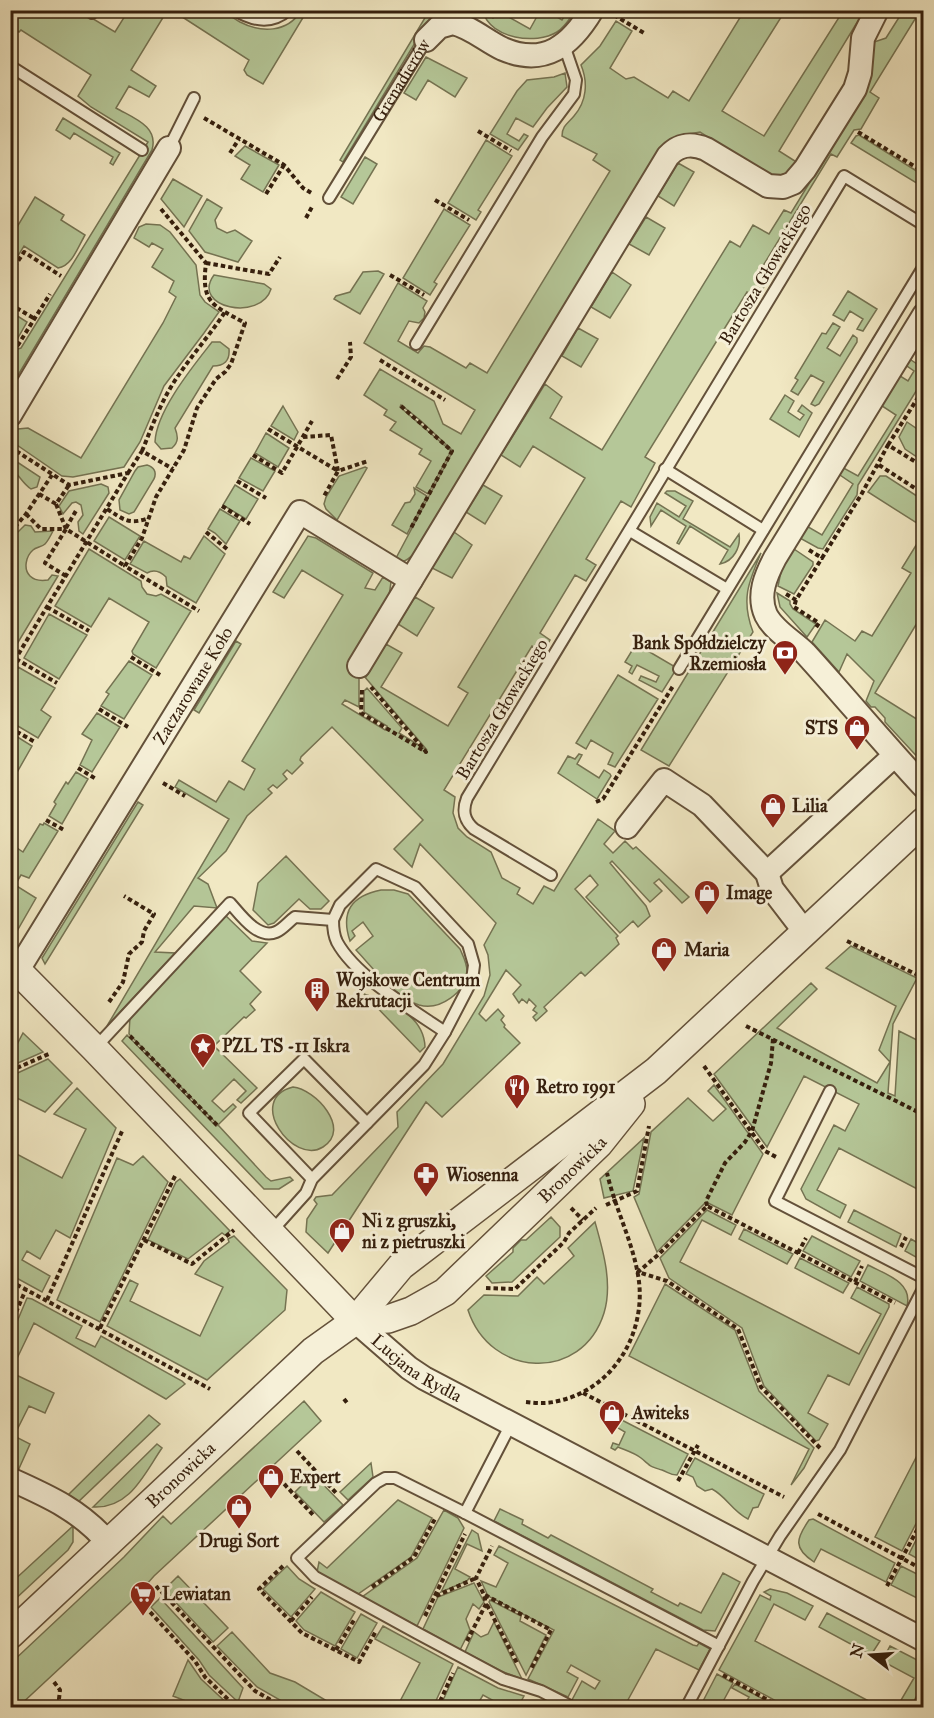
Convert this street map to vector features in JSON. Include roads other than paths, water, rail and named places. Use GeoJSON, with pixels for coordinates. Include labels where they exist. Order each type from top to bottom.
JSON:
{"type":"FeatureCollection","features":[{"type":"Feature","properties":{"kind":"street","name":"Grenadierów"},"geometry":{"type":"LineString","coordinates":[[426,40],[439,27],[460,17],[503,49],[525,55],[542,54],[564,45],[580,30],[592,10]]}},
{"type":"Feature","properties":{"kind":"street"},"geometry":{"type":"LineString","coordinates":[[360,671],[411,580],[668,156],[684,145],[696,146],[706,149],[768,186],[783,188],[793,183],[805,169],[855,89],[860,73],[863,38],[877,10]]}},
{"type":"Feature","properties":{"kind":"street"},"geometry":{"type":"LineString","coordinates":[[10,415],[169,148]]}},
{"type":"Feature","properties":{"kind":"street"},"geometry":{"type":"LineString","coordinates":[[924,315],[787,537],[764,582],[764,606],[771,622],[802,651],[924,787]]}},
{"type":"Feature","properties":{"kind":"street","name":"Zaczarowane Koło"},"geometry":{"type":"LineString","coordinates":[[14,967],[300,512],[411,580]]}},
{"type":"Feature","properties":{"kind":"street"},"geometry":{"type":"LineString","coordinates":[[767,873],[894,756]]}},
{"type":"Feature","properties":{"kind":"street"},"geometry":{"type":"LineString","coordinates":[[627,827],[664,780],[702,805],[767,873],[772,889],[805,932]]}},
{"type":"Feature","properties":{"kind":"street","name":"Bronowicka"},"geometry":{"type":"LineString","coordinates":[[10,1635],[313,1351],[355,1321],[401,1266],[656,1071],[924,821]]}},
{"type":"Feature","properties":{"kind":"street","name":"Lucjana Rydla"},"geometry":{"type":"LineString","coordinates":[[14,967],[355,1321],[409,1368],[766,1559],[924,1640]]}},
{"type":"Feature","properties":{"kind":"street","name":"Bronowicka"},"geometry":{"type":"LineString","coordinates":[[355,1321],[388,1319],[411,1311],[446,1292],[599,1144],[656,1071]]}},
{"type":"Feature","properties":{"kind":"street"},"geometry":{"type":"LineString","coordinates":[[10,1479],[68,1506],[90,1523],[109,1544]]}},
{"type":"Feature","properties":{"kind":"lane"},"geometry":{"type":"LineString","coordinates":[[235,10],[262,21],[278,18],[288,10]]}},
{"type":"Feature","properties":{"kind":"lane","name":"Grenadierów"},"geometry":{"type":"LineString","coordinates":[[329,198],[426,40]]}},
{"type":"Feature","properties":{"kind":"lane"},"geometry":{"type":"LineString","coordinates":[[416,344],[542,137],[574,94],[576,80],[564,45]]}},
{"type":"Feature","properties":{"kind":"lane"},"geometry":{"type":"LineString","coordinates":[[10,66],[142,150]]}},
{"type":"Feature","properties":{"kind":"lane"},"geometry":{"type":"LineString","coordinates":[[169,148],[194,98]]}},
{"type":"Feature","properties":{"kind":"lane","name":"Bartosza Głowackiego"},"geometry":{"type":"LineString","coordinates":[[552,875],[474,829],[466,820],[465,804],[665,469],[844,176],[924,225]]}},
{"type":"Feature","properties":{"kind":"lane"},"geometry":{"type":"LineString","coordinates":[[678,669],[924,266]]}},
{"type":"Feature","properties":{"kind":"lane"},"geometry":{"type":"LineString","coordinates":[[665,469],[763,530]]}},
{"type":"Feature","properties":{"kind":"lane"},"geometry":{"type":"LineString","coordinates":[[630,531],[727,589]]}},
{"type":"Feature","properties":{"kind":"lane"},"geometry":{"type":"LineString","coordinates":[[269,1233],[306,1192],[312,1179],[423,1065],[445,1032],[472,980],[473,957],[465,938],[423,894],[411,885],[376,869],[339,905],[333,920],[337,942],[346,955],[368,977],[445,1032]]}},
{"type":"Feature","properties":{"kind":"lane"},"geometry":{"type":"LineString","coordinates":[[94,1048],[230,903],[256,929],[264,933],[275,933],[295,917],[333,920]]}},
{"type":"Feature","properties":{"kind":"lane"},"geometry":{"type":"LineString","coordinates":[[312,1179],[249,1113],[304,1059],[367,1123]]}},
{"type":"Feature","properties":{"kind":"lane"},"geometry":{"type":"LineString","coordinates":[[830,1091],[775,1201],[924,1278]]}},
{"type":"Feature","properties":{"kind":"lane"},"geometry":{"type":"LineString","coordinates":[[686,1707],[766,1559],[800,1505],[832,1462],[924,1287]]}},
{"type":"Feature","properties":{"kind":"lane"},"geometry":{"type":"LineString","coordinates":[[469,1515],[511,1424]]}},
{"type":"Feature","properties":{"kind":"lane"},"geometry":{"type":"LineString","coordinates":[[574,1707],[526,1683],[503,1679],[417,1633],[311,1575],[297,1558],[376,1483],[390,1477],[401,1480],[719,1646]]}},
{"type":"Feature","properties":{"kind":"place","name":"Bank Spółdzielczy Rzemiosła"},"geometry":{"type":"Point","coordinates":[785,676]}},
{"type":"Feature","properties":{"kind":"place","name":"STS"},"geometry":{"type":"Point","coordinates":[857,751]}},
{"type":"Feature","properties":{"kind":"place","name":"Lilia"},"geometry":{"type":"Point","coordinates":[773,829]}},
{"type":"Feature","properties":{"kind":"place","name":"Image"},"geometry":{"type":"Point","coordinates":[707,916]}},
{"type":"Feature","properties":{"kind":"place","name":"Maria"},"geometry":{"type":"Point","coordinates":[664,973]}},
{"type":"Feature","properties":{"kind":"place","name":"Wojskowe Centrum Rekrutacji"},"geometry":{"type":"Point","coordinates":[317,1013]}},
{"type":"Feature","properties":{"kind":"place","name":"PZL TS -11 Iskra"},"geometry":{"type":"Point","coordinates":[203,1069]}},
{"type":"Feature","properties":{"kind":"place","name":"Retro 1991"},"geometry":{"type":"Point","coordinates":[517,1110]}},
{"type":"Feature","properties":{"kind":"place","name":"Wiosenna"},"geometry":{"type":"Point","coordinates":[426,1198]}},
{"type":"Feature","properties":{"kind":"place","name":"Ni z gruszki, ni z pietruszki"},"geometry":{"type":"Point","coordinates":[342,1254]}},
{"type":"Feature","properties":{"kind":"place","name":"Awiteks"},"geometry":{"type":"Point","coordinates":[612,1436]}},
{"type":"Feature","properties":{"kind":"place","name":"Expert"},"geometry":{"type":"Point","coordinates":[271,1500]}},
{"type":"Feature","properties":{"kind":"place","name":"Drugi Sort"},"geometry":{"type":"Point","coordinates":[239,1530]}},
{"type":"Feature","properties":{"kind":"place","name":"Lewiatan"},"geometry":{"type":"Point","coordinates":[143,1617]}}]}
